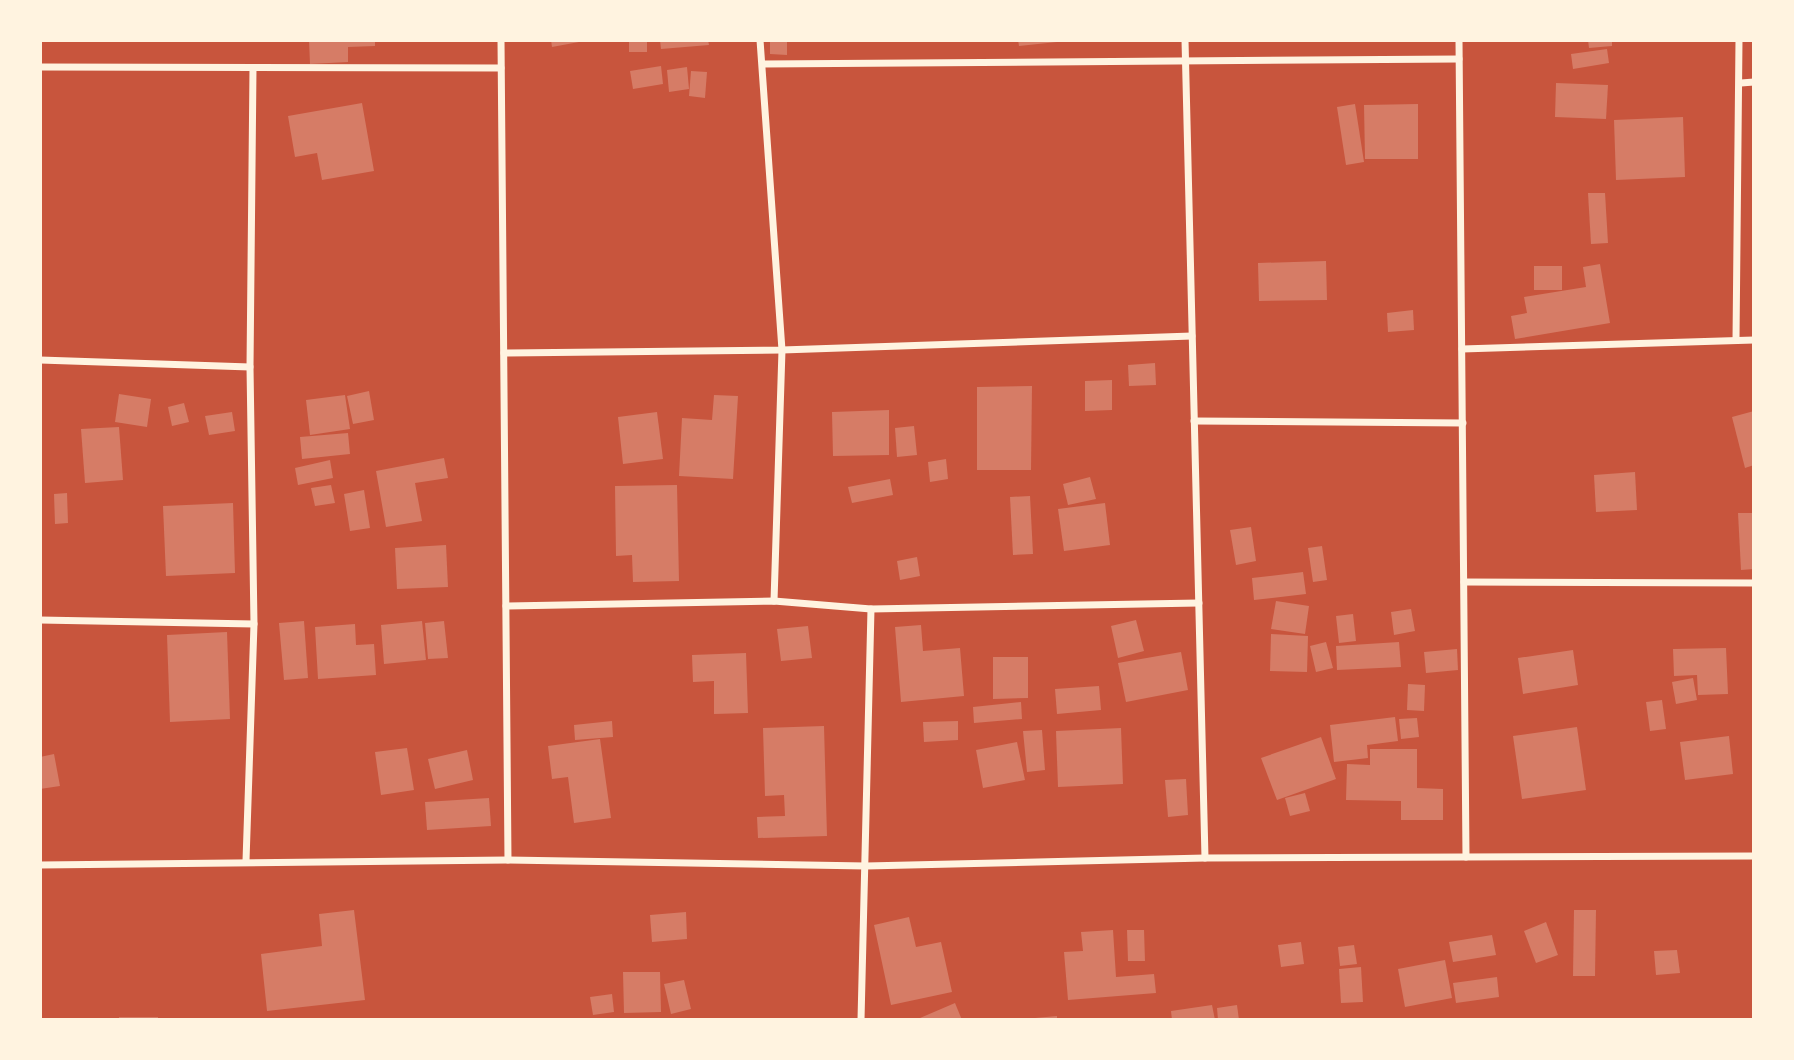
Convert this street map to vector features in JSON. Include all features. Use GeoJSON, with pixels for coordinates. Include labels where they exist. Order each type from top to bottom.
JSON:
{"type":"FeatureCollection","features":[{"type":"Feature","properties":{"kind":"street"},"geometry":{"type":"LineString","coordinates":[[501,40],[508,860]]}},
{"type":"Feature","properties":{"kind":"street"},"geometry":{"type":"LineString","coordinates":[[761,40],[782,350],[774,601]]}},
{"type":"Feature","properties":{"kind":"street"},"geometry":{"type":"LineString","coordinates":[[1185,40],[1205,858]]}},
{"type":"Feature","properties":{"kind":"street"},"geometry":{"type":"LineString","coordinates":[[1459,40],[1466,857]]}},
{"type":"Feature","properties":{"kind":"street"},"geometry":{"type":"LineString","coordinates":[[1736,340],[1741,83],[1739,40]]}},
{"type":"Feature","properties":{"kind":"street"},"geometry":{"type":"LineString","coordinates":[[763,64],[1459,59]]}},
{"type":"Feature","properties":{"kind":"street"},"geometry":{"type":"LineString","coordinates":[[40,68],[501,68]]}},
{"type":"Feature","properties":{"kind":"street"},"geometry":{"type":"LineString","coordinates":[[246,861],[254,624],[250,368],[253,68]]}},
{"type":"Feature","properties":{"kind":"street"},"geometry":{"type":"LineString","coordinates":[[1741,83],[1754,82]]}},
{"type":"Feature","properties":{"kind":"street"},"geometry":{"type":"LineString","coordinates":[[504,354],[782,350],[1192,337]]}},
{"type":"Feature","properties":{"kind":"street"},"geometry":{"type":"LineString","coordinates":[[1462,349],[1754,340]]}},
{"type":"Feature","properties":{"kind":"street"},"geometry":{"type":"LineString","coordinates":[[40,360],[250,368]]}},
{"type":"Feature","properties":{"kind":"street"},"geometry":{"type":"LineString","coordinates":[[1194,421],[1462,423]]}},
{"type":"Feature","properties":{"kind":"street"},"geometry":{"type":"LineString","coordinates":[[1464,582],[1754,583]]}},
{"type":"Feature","properties":{"kind":"street"},"geometry":{"type":"LineString","coordinates":[[506,606],[774,601],[871,609],[1199,603]]}},
{"type":"Feature","properties":{"kind":"street"},"geometry":{"type":"LineString","coordinates":[[861,1020],[871,609]]}},
{"type":"Feature","properties":{"kind":"street"},"geometry":{"type":"LineString","coordinates":[[40,620],[254,624]]}},
{"type":"Feature","properties":{"kind":"street"},"geometry":{"type":"LineString","coordinates":[[40,865],[508,860],[866,866],[1205,858],[1754,856]]}},
{"type":"Feature","properties":{"kind":"building"},"geometry":{"type":"Polygon","coordinates":[[[309,40],[375,40],[375,46],[348,47],[348,62],[310,64],[309,40]]]}},
{"type":"Feature","properties":{"kind":"building"},"geometry":{"type":"Polygon","coordinates":[[[551,40],[579,40],[579,42],[552,47],[551,40]]]}},
{"type":"Feature","properties":{"kind":"building"},"geometry":{"type":"Polygon","coordinates":[[[629,40],[647,40],[647,52],[629,52],[629,40]]]}},
{"type":"Feature","properties":{"kind":"building"},"geometry":{"type":"Polygon","coordinates":[[[660,40],[708,40],[709,45],[661,49],[660,40]]]}},
{"type":"Feature","properties":{"kind":"building"},"geometry":{"type":"Polygon","coordinates":[[[770,40],[787,40],[787,55],[770,54],[770,40]]]}},
{"type":"Feature","properties":{"kind":"building"},"geometry":{"type":"Polygon","coordinates":[[[1018,40],[1057,40],[1057,42],[1019,46],[1018,40]]]}},
{"type":"Feature","properties":{"kind":"building"},"geometry":{"type":"Polygon","coordinates":[[[1588,40],[1612,40],[1612,46],[1589,48],[1588,40]]]}},
{"type":"Feature","properties":{"kind":"building"},"geometry":{"type":"Polygon","coordinates":[[[1607,49],[1609,63],[1573,69],[1571,54],[1607,49]]]}},
{"type":"Feature","properties":{"kind":"building"},"geometry":{"type":"Polygon","coordinates":[[[661,66],[663,84],[633,89],[630,71],[661,66]]]}},
{"type":"Feature","properties":{"kind":"building"},"geometry":{"type":"Polygon","coordinates":[[[687,67],[689,89],[669,92],[667,70],[687,67]]]}},
{"type":"Feature","properties":{"kind":"building"},"geometry":{"type":"Polygon","coordinates":[[[691,71],[707,72],[705,98],[689,96],[691,71]]]}},
{"type":"Feature","properties":{"kind":"building"},"geometry":{"type":"Polygon","coordinates":[[[1556,83],[1608,85],[1606,119],[1555,117],[1556,83]]]}},
{"type":"Feature","properties":{"kind":"building"},"geometry":{"type":"Polygon","coordinates":[[[362,103],[374,171],[322,180],[317,153],[295,157],[288,116],[362,103]]]}},
{"type":"Feature","properties":{"kind":"building"},"geometry":{"type":"Polygon","coordinates":[[[1355,104],[1364,162],[1346,165],[1337,107],[1355,104]]]}},
{"type":"Feature","properties":{"kind":"building"},"geometry":{"type":"Polygon","coordinates":[[[1418,104],[1418,159],[1365,159],[1364,105],[1418,104]]]}},
{"type":"Feature","properties":{"kind":"building"},"geometry":{"type":"Polygon","coordinates":[[[1683,117],[1685,177],[1616,180],[1614,120],[1683,117]]]}},
{"type":"Feature","properties":{"kind":"building"},"geometry":{"type":"Polygon","coordinates":[[[1588,193],[1605,193],[1608,243],[1591,244],[1588,193]]]}},
{"type":"Feature","properties":{"kind":"building"},"geometry":{"type":"Polygon","coordinates":[[[1326,261],[1327,300],[1259,301],[1258,263],[1326,261]]]}},
{"type":"Feature","properties":{"kind":"building"},"geometry":{"type":"Polygon","coordinates":[[[1600,264],[1610,323],[1515,339],[1511,316],[1527,313],[1524,297],[1586,287],[1583,267],[1600,264]]]}},
{"type":"Feature","properties":{"kind":"building"},"geometry":{"type":"Polygon","coordinates":[[[1534,266],[1562,266],[1562,290],[1534,290],[1534,266]]]}},
{"type":"Feature","properties":{"kind":"building"},"geometry":{"type":"Polygon","coordinates":[[[1413,310],[1414,330],[1388,332],[1387,313],[1413,310]]]}},
{"type":"Feature","properties":{"kind":"building"},"geometry":{"type":"Polygon","coordinates":[[[1155,363],[1156,385],[1129,386],[1128,365],[1155,363]]]}},
{"type":"Feature","properties":{"kind":"building"},"geometry":{"type":"Polygon","coordinates":[[[1112,380],[1112,410],[1085,411],[1085,381],[1112,380]]]}},
{"type":"Feature","properties":{"kind":"building"},"geometry":{"type":"Polygon","coordinates":[[[1032,386],[1031,470],[977,470],[977,387],[1032,386]]]}},
{"type":"Feature","properties":{"kind":"building"},"geometry":{"type":"Polygon","coordinates":[[[369,391],[374,420],[353,424],[347,396],[369,391]]]}},
{"type":"Feature","properties":{"kind":"building"},"geometry":{"type":"Polygon","coordinates":[[[119,394],[151,399],[147,427],[115,422],[119,394]]]}},
{"type":"Feature","properties":{"kind":"building"},"geometry":{"type":"Polygon","coordinates":[[[345,395],[350,429],[310,435],[306,400],[345,395]]]}},
{"type":"Feature","properties":{"kind":"building"},"geometry":{"type":"Polygon","coordinates":[[[714,395],[738,396],[733,479],[679,476],[682,418],[712,420],[714,395]]]}},
{"type":"Feature","properties":{"kind":"building"},"geometry":{"type":"Polygon","coordinates":[[[184,403],[189,422],[172,426],[168,407],[184,403]]]}},
{"type":"Feature","properties":{"kind":"building"},"geometry":{"type":"Polygon","coordinates":[[[889,410],[889,455],[833,456],[832,412],[889,410]]]}},
{"type":"Feature","properties":{"kind":"building"},"geometry":{"type":"Polygon","coordinates":[[[1754,411],[1754,465],[1745,468],[1732,417],[1754,411]]]}},
{"type":"Feature","properties":{"kind":"building"},"geometry":{"type":"Polygon","coordinates":[[[232,412],[235,431],[209,435],[205,416],[232,412]]]}},
{"type":"Feature","properties":{"kind":"building"},"geometry":{"type":"Polygon","coordinates":[[[657,412],[663,459],[623,464],[618,417],[657,412]]]}},
{"type":"Feature","properties":{"kind":"building"},"geometry":{"type":"Polygon","coordinates":[[[914,426],[917,455],[897,457],[895,428],[914,426]]]}},
{"type":"Feature","properties":{"kind":"building"},"geometry":{"type":"Polygon","coordinates":[[[119,427],[123,480],[85,483],[81,429],[119,427]]]}},
{"type":"Feature","properties":{"kind":"building"},"geometry":{"type":"Polygon","coordinates":[[[348,433],[350,454],[302,459],[300,437],[348,433]]]}},
{"type":"Feature","properties":{"kind":"building"},"geometry":{"type":"Polygon","coordinates":[[[444,458],[448,478],[415,483],[422,521],[386,527],[376,471],[444,458]]]}},
{"type":"Feature","properties":{"kind":"building"},"geometry":{"type":"Polygon","coordinates":[[[946,459],[948,479],[930,482],[928,462],[946,459]]]}},
{"type":"Feature","properties":{"kind":"building"},"geometry":{"type":"Polygon","coordinates":[[[330,460],[333,478],[298,485],[295,468],[330,460]]]}},
{"type":"Feature","properties":{"kind":"building"},"geometry":{"type":"Polygon","coordinates":[[[1635,472],[1637,510],[1596,512],[1594,475],[1635,472]]]}},
{"type":"Feature","properties":{"kind":"building"},"geometry":{"type":"Polygon","coordinates":[[[1090,477],[1096,499],[1068,505],[1063,484],[1090,477]]]}},
{"type":"Feature","properties":{"kind":"building"},"geometry":{"type":"Polygon","coordinates":[[[890,479],[893,495],[852,503],[848,487],[890,479]]]}},
{"type":"Feature","properties":{"kind":"building"},"geometry":{"type":"Polygon","coordinates":[[[331,485],[335,503],[315,506],[311,488],[331,485]]]}},
{"type":"Feature","properties":{"kind":"building"},"geometry":{"type":"Polygon","coordinates":[[[677,485],[679,581],[633,582],[632,555],[616,556],[615,486],[677,485]]]}},
{"type":"Feature","properties":{"kind":"building"},"geometry":{"type":"Polygon","coordinates":[[[364,490],[370,528],[350,531],[344,494],[364,490]]]}},
{"type":"Feature","properties":{"kind":"building"},"geometry":{"type":"Polygon","coordinates":[[[67,493],[68,523],[55,524],[54,494],[67,493]]]}},
{"type":"Feature","properties":{"kind":"building"},"geometry":{"type":"Polygon","coordinates":[[[1030,496],[1033,554],[1013,555],[1010,497],[1030,496]]]}},
{"type":"Feature","properties":{"kind":"building"},"geometry":{"type":"Polygon","coordinates":[[[233,503],[235,573],[166,576],[163,506],[233,503]]]}},
{"type":"Feature","properties":{"kind":"building"},"geometry":{"type":"Polygon","coordinates":[[[1105,503],[1110,545],[1064,551],[1058,509],[1105,503]]]}},
{"type":"Feature","properties":{"kind":"building"},"geometry":{"type":"Polygon","coordinates":[[[1738,513],[1754,513],[1754,569],[1741,570],[1738,513]]]}},
{"type":"Feature","properties":{"kind":"building"},"geometry":{"type":"Polygon","coordinates":[[[1251,527],[1256,561],[1236,565],[1230,530],[1251,527]]]}},
{"type":"Feature","properties":{"kind":"building"},"geometry":{"type":"Polygon","coordinates":[[[446,545],[448,587],[397,589],[395,548],[446,545]]]}},
{"type":"Feature","properties":{"kind":"building"},"geometry":{"type":"Polygon","coordinates":[[[1322,546],[1327,580],[1313,582],[1308,548],[1322,546]]]}},
{"type":"Feature","properties":{"kind":"building"},"geometry":{"type":"Polygon","coordinates":[[[917,557],[920,576],[900,580],[897,561],[917,557]]]}},
{"type":"Feature","properties":{"kind":"building"},"geometry":{"type":"Polygon","coordinates":[[[1303,572],[1306,594],[1254,600],[1252,578],[1303,572]]]}},
{"type":"Feature","properties":{"kind":"building"},"geometry":{"type":"Polygon","coordinates":[[[1276,601],[1309,606],[1305,634],[1271,629],[1276,601]]]}},
{"type":"Feature","properties":{"kind":"building"},"geometry":{"type":"Polygon","coordinates":[[[1411,609],[1415,631],[1394,635],[1391,612],[1411,609]]]}},
{"type":"Feature","properties":{"kind":"building"},"geometry":{"type":"Polygon","coordinates":[[[1353,614],[1356,641],[1339,643],[1336,616],[1353,614]]]}},
{"type":"Feature","properties":{"kind":"building"},"geometry":{"type":"Polygon","coordinates":[[[1136,620],[1144,651],[1118,658],[1111,626],[1136,620]]]}},
{"type":"Feature","properties":{"kind":"building"},"geometry":{"type":"Polygon","coordinates":[[[304,621],[308,678],[284,680],[279,623],[304,621]]]}},
{"type":"Feature","properties":{"kind":"building"},"geometry":{"type":"Polygon","coordinates":[[[422,621],[426,660],[384,664],[381,625],[422,621]]]}},
{"type":"Feature","properties":{"kind":"building"},"geometry":{"type":"Polygon","coordinates":[[[444,621],[448,658],[428,659],[425,623],[444,621]]]}},
{"type":"Feature","properties":{"kind":"building"},"geometry":{"type":"Polygon","coordinates":[[[355,624],[356,645],[374,644],[376,675],[318,679],[315,627],[355,624]]]}},
{"type":"Feature","properties":{"kind":"building"},"geometry":{"type":"Polygon","coordinates":[[[921,625],[923,651],[960,648],[964,696],[901,702],[895,627],[921,625]]]}},
{"type":"Feature","properties":{"kind":"building"},"geometry":{"type":"Polygon","coordinates":[[[808,626],[812,658],[781,661],[777,629],[808,626]]]}},
{"type":"Feature","properties":{"kind":"building"},"geometry":{"type":"Polygon","coordinates":[[[227,632],[230,719],[170,722],[167,635],[227,632]]]}},
{"type":"Feature","properties":{"kind":"building"},"geometry":{"type":"Polygon","coordinates":[[[1271,634],[1308,636],[1307,672],[1270,671],[1271,634]]]}},
{"type":"Feature","properties":{"kind":"building"},"geometry":{"type":"Polygon","coordinates":[[[1326,642],[1333,668],[1316,672],[1310,646],[1326,642]]]}},
{"type":"Feature","properties":{"kind":"building"},"geometry":{"type":"Polygon","coordinates":[[[1399,642],[1401,667],[1337,670],[1336,646],[1399,642]]]}},
{"type":"Feature","properties":{"kind":"building"},"geometry":{"type":"Polygon","coordinates":[[[1726,648],[1728,694],[1698,695],[1697,675],[1674,676],[1673,649],[1726,648]]]}},
{"type":"Feature","properties":{"kind":"building"},"geometry":{"type":"Polygon","coordinates":[[[1457,649],[1458,670],[1426,673],[1424,652],[1457,649]]]}},
{"type":"Feature","properties":{"kind":"building"},"geometry":{"type":"Polygon","coordinates":[[[1573,650],[1578,685],[1523,694],[1518,658],[1573,650]]]}},
{"type":"Feature","properties":{"kind":"building"},"geometry":{"type":"Polygon","coordinates":[[[1181,652],[1188,690],[1126,702],[1118,663],[1181,652]]]}},
{"type":"Feature","properties":{"kind":"building"},"geometry":{"type":"Polygon","coordinates":[[[746,653],[748,713],[714,714],[714,681],[693,682],[692,655],[746,653]]]}},
{"type":"Feature","properties":{"kind":"building"},"geometry":{"type":"Polygon","coordinates":[[[993,657],[1028,657],[1028,698],[993,699],[993,657]]]}},
{"type":"Feature","properties":{"kind":"building"},"geometry":{"type":"Polygon","coordinates":[[[1693,678],[1697,700],[1676,704],[1672,682],[1693,678]]]}},
{"type":"Feature","properties":{"kind":"building"},"geometry":{"type":"Polygon","coordinates":[[[1408,684],[1425,685],[1424,711],[1407,710],[1408,684]]]}},
{"type":"Feature","properties":{"kind":"building"},"geometry":{"type":"Polygon","coordinates":[[[1099,686],[1101,710],[1057,714],[1055,689],[1099,686]]]}},
{"type":"Feature","properties":{"kind":"building"},"geometry":{"type":"Polygon","coordinates":[[[1662,700],[1666,729],[1650,731],[1646,702],[1662,700]]]}},
{"type":"Feature","properties":{"kind":"building"},"geometry":{"type":"Polygon","coordinates":[[[1021,702],[1022,719],[974,723],[973,707],[1021,702]]]}},
{"type":"Feature","properties":{"kind":"building"},"geometry":{"type":"Polygon","coordinates":[[[1395,717],[1398,741],[1367,745],[1368,758],[1334,762],[1330,725],[1395,717]]]}},
{"type":"Feature","properties":{"kind":"building"},"geometry":{"type":"Polygon","coordinates":[[[1417,718],[1419,737],[1401,739],[1399,719],[1417,718]]]}},
{"type":"Feature","properties":{"kind":"building"},"geometry":{"type":"Polygon","coordinates":[[[612,721],[613,737],[575,740],[574,725],[612,721]]]}},
{"type":"Feature","properties":{"kind":"building"},"geometry":{"type":"Polygon","coordinates":[[[958,721],[958,740],[924,742],[923,722],[958,721]]]}},
{"type":"Feature","properties":{"kind":"building"},"geometry":{"type":"Polygon","coordinates":[[[824,726],[827,836],[758,838],[757,817],[785,816],[784,795],[765,796],[763,728],[824,726]]]}},
{"type":"Feature","properties":{"kind":"building"},"geometry":{"type":"Polygon","coordinates":[[[1577,727],[1586,790],[1522,799],[1513,736],[1577,727]]]}},
{"type":"Feature","properties":{"kind":"building"},"geometry":{"type":"Polygon","coordinates":[[[1121,728],[1123,784],[1058,787],[1056,731],[1121,728]]]}},
{"type":"Feature","properties":{"kind":"building"},"geometry":{"type":"Polygon","coordinates":[[[1042,730],[1045,770],[1027,772],[1023,731],[1042,730]]]}},
{"type":"Feature","properties":{"kind":"building"},"geometry":{"type":"Polygon","coordinates":[[[1729,736],[1733,774],[1685,780],[1680,742],[1729,736]]]}},
{"type":"Feature","properties":{"kind":"building"},"geometry":{"type":"Polygon","coordinates":[[[1321,737],[1336,779],[1277,800],[1261,758],[1321,737]]]}},
{"type":"Feature","properties":{"kind":"building"},"geometry":{"type":"Polygon","coordinates":[[[600,739],[611,818],[574,823],[568,777],[552,779],[548,746],[600,739]]]}},
{"type":"Feature","properties":{"kind":"building"},"geometry":{"type":"Polygon","coordinates":[[[1017,742],[1025,780],[983,788],[976,750],[1017,742]]]}},
{"type":"Feature","properties":{"kind":"building"},"geometry":{"type":"Polygon","coordinates":[[[407,748],[414,790],[381,795],[375,752],[407,748]]]}},
{"type":"Feature","properties":{"kind":"building"},"geometry":{"type":"Polygon","coordinates":[[[1370,749],[1417,749],[1417,788],[1443,789],[1443,820],[1401,820],[1401,801],[1346,800],[1347,764],[1370,765],[1370,749]]]}},
{"type":"Feature","properties":{"kind":"building"},"geometry":{"type":"Polygon","coordinates":[[[467,750],[473,780],[435,789],[428,759],[467,750]]]}},
{"type":"Feature","properties":{"kind":"building"},"geometry":{"type":"Polygon","coordinates":[[[54,754],[60,786],[40,789],[40,757],[54,754]]]}},
{"type":"Feature","properties":{"kind":"building"},"geometry":{"type":"Polygon","coordinates":[[[1186,779],[1188,815],[1168,817],[1165,780],[1186,779]]]}},
{"type":"Feature","properties":{"kind":"building"},"geometry":{"type":"Polygon","coordinates":[[[1305,793],[1310,811],[1290,816],[1285,798],[1305,793]]]}},
{"type":"Feature","properties":{"kind":"building"},"geometry":{"type":"Polygon","coordinates":[[[489,798],[491,826],[427,830],[425,802],[489,798]]]}},
{"type":"Feature","properties":{"kind":"building"},"geometry":{"type":"Polygon","coordinates":[[[354,910],[365,1000],[267,1011],[261,954],[322,946],[319,914],[354,910]]]}},
{"type":"Feature","properties":{"kind":"building"},"geometry":{"type":"Polygon","coordinates":[[[1574,910],[1596,910],[1595,976],[1573,976],[1574,910]]]}},
{"type":"Feature","properties":{"kind":"building"},"geometry":{"type":"Polygon","coordinates":[[[686,912],[687,939],[652,942],[650,915],[686,912]]]}},
{"type":"Feature","properties":{"kind":"building"},"geometry":{"type":"Polygon","coordinates":[[[909,917],[916,947],[941,942],[952,992],[891,1005],[874,925],[909,917]]]}},
{"type":"Feature","properties":{"kind":"building"},"geometry":{"type":"Polygon","coordinates":[[[1546,922],[1558,955],[1536,963],[1524,931],[1546,922]]]}},
{"type":"Feature","properties":{"kind":"building"},"geometry":{"type":"Polygon","coordinates":[[[1113,930],[1116,977],[1154,974],[1156,993],[1068,1000],[1064,952],[1083,951],[1081,932],[1113,930]]]}},
{"type":"Feature","properties":{"kind":"building"},"geometry":{"type":"Polygon","coordinates":[[[1127,930],[1144,930],[1145,961],[1128,961],[1127,930]]]}},
{"type":"Feature","properties":{"kind":"building"},"geometry":{"type":"Polygon","coordinates":[[[1492,935],[1496,955],[1453,962],[1449,942],[1492,935]]]}},
{"type":"Feature","properties":{"kind":"building"},"geometry":{"type":"Polygon","coordinates":[[[1301,942],[1304,964],[1281,967],[1278,945],[1301,942]]]}},
{"type":"Feature","properties":{"kind":"building"},"geometry":{"type":"Polygon","coordinates":[[[1354,945],[1357,964],[1340,966],[1338,947],[1354,945]]]}},
{"type":"Feature","properties":{"kind":"building"},"geometry":{"type":"Polygon","coordinates":[[[1677,950],[1680,973],[1656,975],[1654,951],[1677,950]]]}},
{"type":"Feature","properties":{"kind":"building"},"geometry":{"type":"Polygon","coordinates":[[[1445,960],[1452,998],[1405,1007],[1398,969],[1445,960]]]}},
{"type":"Feature","properties":{"kind":"building"},"geometry":{"type":"Polygon","coordinates":[[[1361,967],[1363,1002],[1341,1003],[1339,969],[1361,967]]]}},
{"type":"Feature","properties":{"kind":"building"},"geometry":{"type":"Polygon","coordinates":[[[623,972],[660,972],[661,1012],[624,1013],[623,972]]]}},
{"type":"Feature","properties":{"kind":"building"},"geometry":{"type":"Polygon","coordinates":[[[1497,977],[1499,997],[1456,1003],[1453,983],[1497,977]]]}},
{"type":"Feature","properties":{"kind":"building"},"geometry":{"type":"Polygon","coordinates":[[[684,980],[691,1009],[671,1014],[664,984],[684,980]]]}},
{"type":"Feature","properties":{"kind":"building"},"geometry":{"type":"Polygon","coordinates":[[[612,994],[614,1012],[593,1015],[590,997],[612,994]]]}},
{"type":"Feature","properties":{"kind":"building"},"geometry":{"type":"Polygon","coordinates":[[[955,1003],[962,1020],[920,1018],[955,1003]]]}},
{"type":"Feature","properties":{"kind":"building"},"geometry":{"type":"Polygon","coordinates":[[[1212,1005],[1215,1020],[1172,1020],[1171,1011],[1212,1005]]]}},
{"type":"Feature","properties":{"kind":"building"},"geometry":{"type":"Polygon","coordinates":[[[1237,1005],[1239,1020],[1218,1020],[1217,1008],[1237,1005]]]}},
{"type":"Feature","properties":{"kind":"building"},"geometry":{"type":"Polygon","coordinates":[[[1057,1016],[1057,1020],[1035,1020],[1035,1018],[1057,1016]]]}},
{"type":"Feature","properties":{"kind":"building"},"geometry":{"type":"Polygon","coordinates":[[[119,1017],[158,1017],[158,1020],[119,1020],[119,1017]]]}}]}
